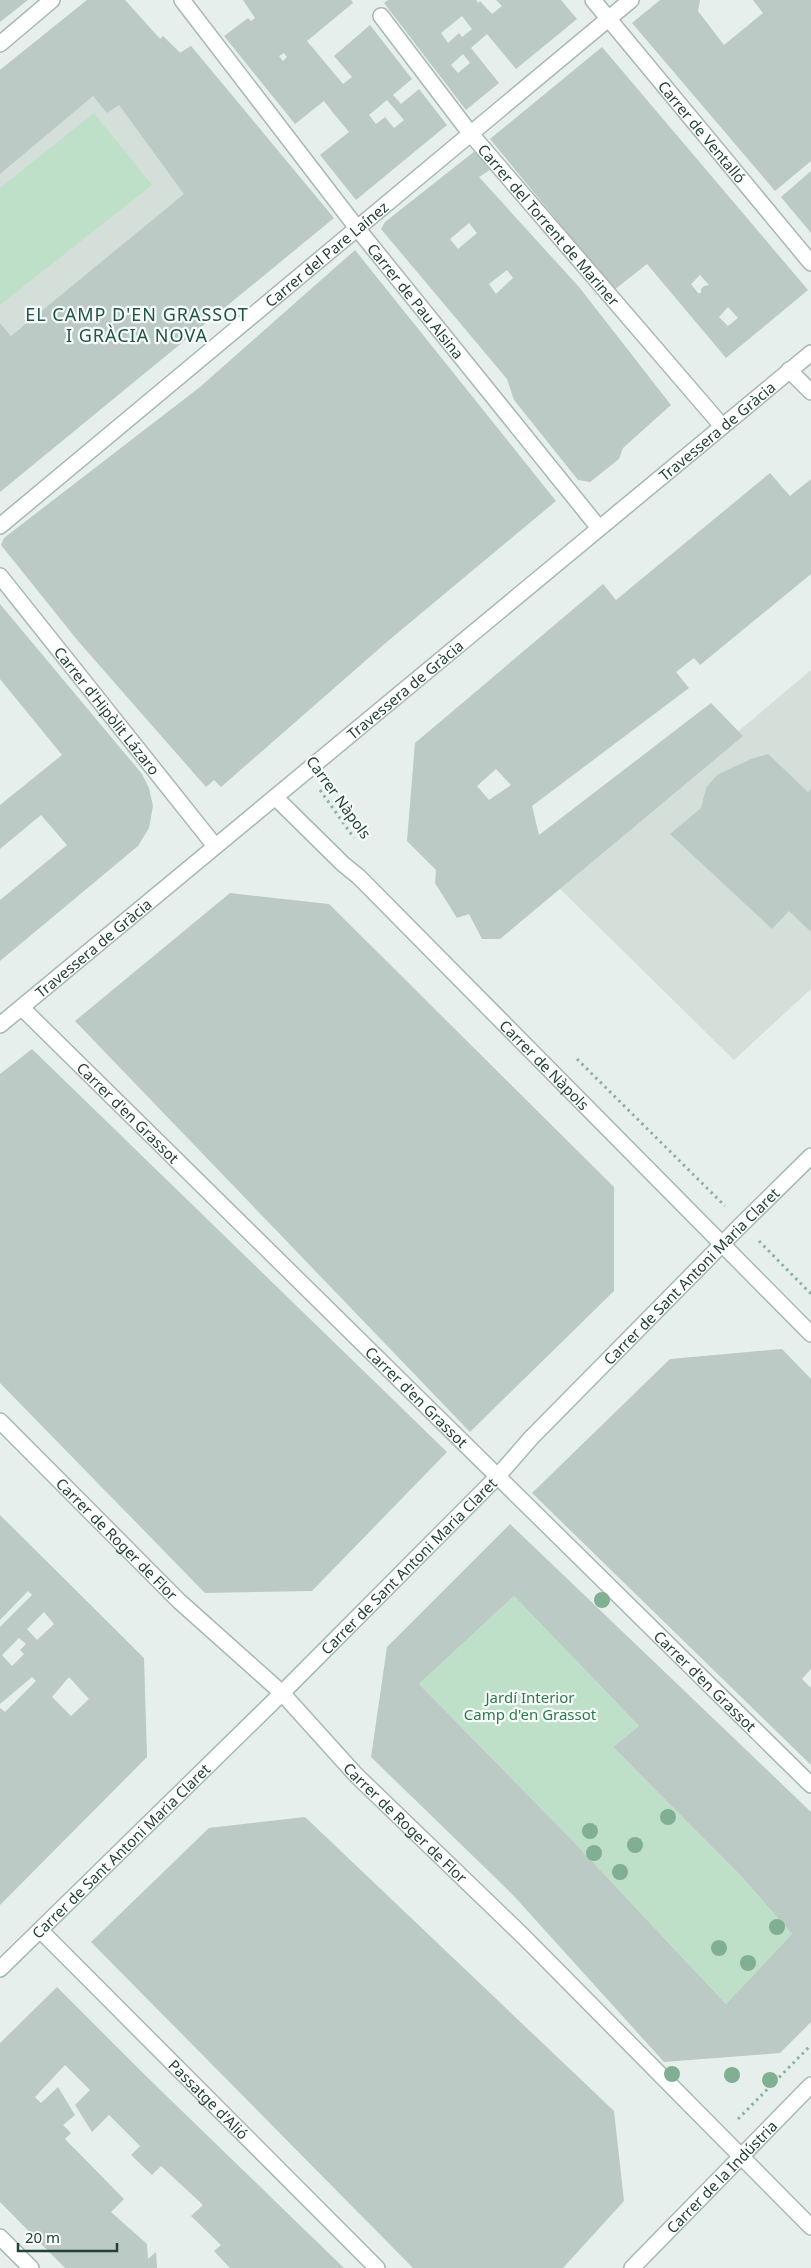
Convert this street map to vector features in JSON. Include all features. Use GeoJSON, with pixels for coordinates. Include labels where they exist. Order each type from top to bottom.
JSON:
{"type":"FeatureCollection","features":[{"type":"Feature","properties":{"kind":"street"},"geometry":{"type":"LineString","coordinates":[[0,44],[52,0]]}},
{"type":"Feature","properties":{"kind":"street","name":"Carrer de Pau Alsina"},"geometry":{"type":"LineString","coordinates":[[182,0],[357,228],[599,528]]}},
{"type":"Feature","properties":{"kind":"street","name":"Carrer de Ventalló"},"geometry":{"type":"LineString","coordinates":[[593,0],[811,263]]}},
{"type":"Feature","properties":{"kind":"street","name":"Carrer del Pare Laínez"},"geometry":{"type":"LineString","coordinates":[[0,526],[630,0]]}},
{"type":"Feature","properties":{"kind":"street","name":"Carrer del Torrent de Mariner"},"geometry":{"type":"LineString","coordinates":[[381,16],[470,133],[722,426]]}},
{"type":"Feature","properties":{"kind":"street","name":"Travessera de Gràcia"},"geometry":{"type":"LineString","coordinates":[[0,1025],[811,353]]}},
{"type":"Feature","properties":{"kind":"street"},"geometry":{"type":"LineString","coordinates":[[789,370],[811,392]]}},
{"type":"Feature","properties":{"kind":"street","name":"Carrer d'Hipòlit Lázaro"},"geometry":{"type":"LineString","coordinates":[[0,576],[215,846]]}},
{"type":"Feature","properties":{"kind":"street","name":"Carrer de Nàpols"},"geometry":{"type":"LineString","coordinates":[[275,797],[343,864],[359,877],[811,1334]]}},
{"type":"Feature","properties":{"kind":"street","name":"Carrer d'en Grassot"},"geometry":{"type":"LineString","coordinates":[[22,1008],[811,1785]]}},
{"type":"Feature","properties":{"kind":"street","name":"Carrer de Sant Antoni Maria Claret"},"geometry":{"type":"LineString","coordinates":[[0,1969],[282,1693],[497,1477],[531,1438],[811,1156]]}},
{"type":"Feature","properties":{"kind":"street","name":"Carrer de Roger de Flor"},"geometry":{"type":"LineString","coordinates":[[0,1421],[179,1601],[282,1693],[356,1774],[523,1936],[811,2227]]}},
{"type":"Feature","properties":{"kind":"street","name":"Passatge d'Alió"},"geometry":{"type":"LineString","coordinates":[[40,1930],[377,2268]]}},
{"type":"Feature","properties":{"kind":"street","name":"Carrer de la Indústria"},"geometry":{"type":"LineString","coordinates":[[632,2268],[811,2085]]}},
{"type":"Feature","properties":{"kind":"street"},"geometry":{"type":"LineString","coordinates":[[0,2237],[31,2268]]}},
{"type":"Feature","properties":{"kind":"path","name":"Carrer Nàpols"},"geometry":{"type":"LineString","coordinates":[[306,771],[358,843]]}},
{"type":"Feature","properties":{"kind":"path"},"geometry":{"type":"LineString","coordinates":[[789,1272],[811,1294]]}},
{"type":"Feature","properties":{"kind":"shaded area"},"geometry":{"type":"Polygon","coordinates":[[[87,0],[125,0],[160,39],[163,36],[180,52],[191,46],[262,131],[11,336],[0,323],[0,70],[87,0]]]}},
{"type":"Feature","properties":{"kind":"shaded area"},"geometry":{"type":"Polygon","coordinates":[[[811,670],[811,989],[734,1060],[556,885],[811,670]]]}},
{"type":"Feature","properties":{"kind":"green space"},"geometry":{"type":"Polygon","coordinates":[[[94,113],[152,185],[0,305],[0,188],[94,113]]]}},
{"type":"Feature","properties":{"kind":"green space","name":"Jardí Interior Camp d'en Grassot"},"geometry":{"type":"Polygon","coordinates":[[[514,1596],[639,1726],[613,1747],[741,1876],[792,1934],[726,2004],[572,1840],[419,1684],[514,1596]]]}},
{"type":"Feature","properties":{"kind":"building"},"geometry":{"type":"Polygon","coordinates":[[[0,0],[28,0],[0,22],[0,0]]]}},
{"type":"Feature","properties":{"kind":"building"},"geometry":{"type":"Polygon","coordinates":[[[87,0],[125,0],[160,39],[163,36],[180,53],[191,46],[334,218],[0,492],[0,323],[11,336],[184,194],[119,105],[107,113],[93,96],[0,174],[0,70],[87,0]]]}},
{"type":"Feature","properties":{"kind":"building"},"geometry":{"type":"Polygon","coordinates":[[[243,0],[351,0],[353,3],[307,41],[343,84],[352,77],[334,56],[370,25],[412,79],[393,95],[401,104],[419,89],[447,125],[356,200],[320,155],[349,132],[324,101],[295,124],[224,36],[248,18],[251,21],[255,18],[243,0]],[[284,53],[279,56],[283,61],[287,57],[284,53]],[[387,100],[369,115],[376,124],[385,117],[394,128],[404,120],[387,100]]]}},
{"type":"Feature","properties":{"kind":"building"},"geometry":{"type":"Polygon","coordinates":[[[388,0],[476,0],[479,3],[480,1],[492,14],[502,6],[496,0],[561,0],[577,19],[516,69],[487,34],[471,48],[499,83],[466,110],[384,3],[388,0]],[[462,16],[441,33],[448,43],[459,33],[462,37],[472,29],[462,16]],[[463,54],[451,65],[458,73],[470,63],[463,54]]]}},
{"type":"Feature","properties":{"kind":"building"},"geometry":{"type":"Polygon","coordinates":[[[660,0],[700,0],[698,11],[724,45],[763,13],[753,0],[811,0],[811,161],[775,191],[632,23],[660,0]]]}},
{"type":"Feature","properties":{"kind":"building"},"geometry":{"type":"Polygon","coordinates":[[[602,47],[808,290],[726,358],[647,264],[614,290],[490,139],[602,47]],[[700,275],[691,284],[698,293],[701,293],[701,289],[704,286],[709,285],[700,275]],[[728,307],[719,317],[728,326],[738,318],[728,307]]]}},
{"type":"Feature","properties":{"kind":"building"},"geometry":{"type":"Polygon","coordinates":[[[475,151],[490,170],[479,177],[579,287],[671,405],[623,448],[619,459],[590,482],[578,480],[514,400],[507,379],[381,229],[385,222],[475,151]],[[469,223],[450,239],[458,249],[477,233],[469,223]],[[507,270],[489,284],[496,294],[513,278],[507,270]]]}},
{"type":"Feature","properties":{"kind":"building"},"geometry":{"type":"Polygon","coordinates":[[[811,171],[811,233],[781,197],[811,171]]]}},
{"type":"Feature","properties":{"kind":"building"},"geometry":{"type":"Polygon","coordinates":[[[355,250],[556,501],[388,641],[221,787],[214,780],[206,787],[78,641],[1,545],[4,538],[200,387],[355,250]]]}},
{"type":"Feature","properties":{"kind":"building"},"geometry":{"type":"Polygon","coordinates":[[[770,473],[790,496],[811,479],[811,574],[700,665],[694,658],[676,672],[689,688],[532,806],[539,835],[711,703],[743,736],[500,939],[482,939],[469,914],[457,918],[435,883],[436,870],[407,841],[415,743],[603,584],[616,600],[770,473]],[[496,769],[477,786],[489,800],[511,785],[496,769]]]}},
{"type":"Feature","properties":{"kind":"building"},"geometry":{"type":"Polygon","coordinates":[[[0,604],[142,774],[149,788],[153,806],[149,828],[138,846],[0,961],[0,900],[67,845],[41,815],[0,849],[0,805],[62,755],[0,679],[0,604]]]}},
{"type":"Feature","properties":{"kind":"building"},"geometry":{"type":"Polygon","coordinates":[[[768,754],[808,792],[811,789],[811,932],[789,911],[772,929],[670,834],[701,808],[706,788],[717,775],[751,759],[768,754]]]}},
{"type":"Feature","properties":{"kind":"building"},"geometry":{"type":"Polygon","coordinates":[[[230,893],[329,904],[614,1187],[614,1291],[470,1432],[75,1021],[230,893]]]}},
{"type":"Feature","properties":{"kind":"building"},"geometry":{"type":"Polygon","coordinates":[[[32,1049],[447,1452],[312,1591],[205,1593],[0,1383],[0,1074],[32,1049]]]}},
{"type":"Feature","properties":{"kind":"building"},"geometry":{"type":"Polygon","coordinates":[[[782,1349],[811,1379],[811,1669],[802,1679],[811,1688],[811,1765],[532,1493],[670,1359],[782,1349]]]}},
{"type":"Feature","properties":{"kind":"building"},"geometry":{"type":"Polygon","coordinates":[[[0,1515],[144,1658],[147,1757],[0,1905],[0,1708],[5,1712],[36,1681],[32,1677],[0,1704],[0,1627],[32,1595],[28,1591],[0,1620],[0,1515]],[[44,1612],[27,1629],[37,1640],[54,1624],[44,1612]],[[19,1638],[2,1655],[12,1666],[24,1654],[20,1650],[26,1644],[19,1638]],[[69,1677],[52,1697],[71,1716],[89,1699],[69,1677]]]}},
{"type":"Feature","properties":{"kind":"building"},"geometry":{"type":"Polygon","coordinates":[[[510,1524],[811,1812],[811,2022],[780,2053],[664,2062],[513,1895],[371,1757],[387,1647],[510,1524]],[[514,1596],[419,1684],[572,1840],[726,2004],[792,1934],[741,1876],[613,1747],[639,1726],[514,1596]]]}},
{"type":"Feature","properties":{"kind":"building"},"geometry":{"type":"Polygon","coordinates":[[[305,1817],[614,2111],[624,2201],[563,2268],[413,2268],[91,1942],[209,1828],[305,1817]]]}},
{"type":"Feature","properties":{"kind":"building"},"geometry":{"type":"Polygon","coordinates":[[[57,1987],[344,2268],[230,2268],[214,2251],[221,2245],[191,2216],[203,2205],[161,2166],[152,2175],[131,2155],[140,2146],[109,2115],[92,2132],[75,2105],[90,2090],[65,2065],[35,2097],[41,2103],[58,2087],[75,2115],[63,2125],[71,2133],[65,2139],[124,2199],[111,2212],[147,2244],[148,2259],[156,2252],[157,2268],[65,2268],[0,2202],[0,2043],[57,1987]]]}},
{"type":"Feature","properties":{"kind":"district","name":"EL CAMP D'EN GRASSOT I GRÀCIA NOVA"},"geometry":{"type":"Point","coordinates":[137,324]}}]}
